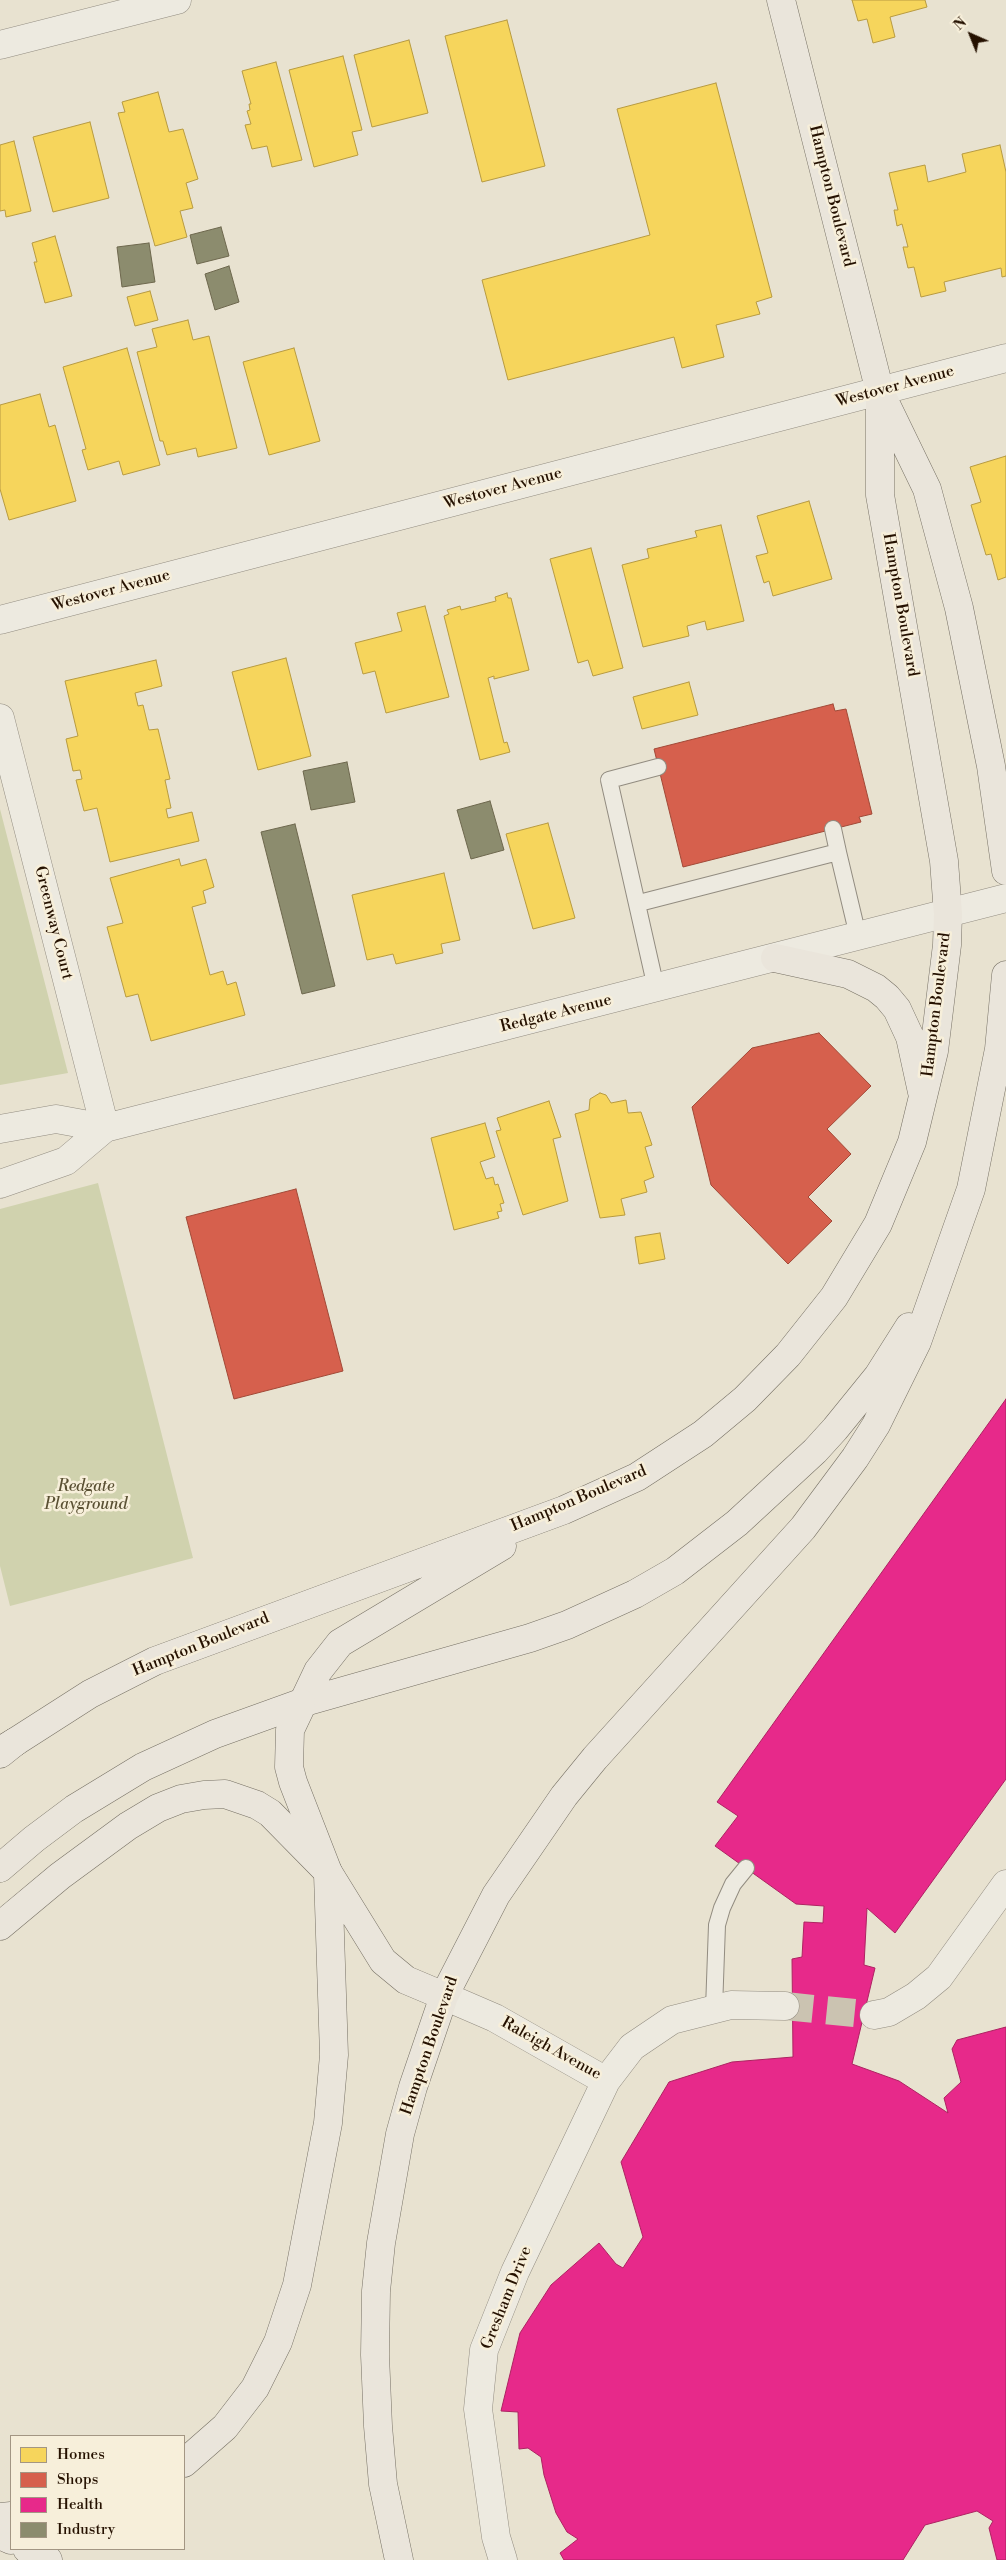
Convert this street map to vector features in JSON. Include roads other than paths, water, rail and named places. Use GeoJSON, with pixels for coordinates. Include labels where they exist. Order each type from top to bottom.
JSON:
{"type":"FeatureCollection","features":[{"type":"Feature","properties":{"kind":"main road","name":"Hampton Boulevard"},"geometry":{"type":"LineString","coordinates":[[781,0],[880,392],[927,489],[959,608],[991,766],[1006,871]]}},
{"type":"Feature","properties":{"kind":"main road","name":"Hampton Boulevard"},"geometry":{"type":"LineString","coordinates":[[5,1749],[90,1694],[155,1661],[564,1510],[637,1476],[678,1452],[732,1410],[788,1355],[834,1297],[870,1238],[900,1174],[923,1100],[936,1035],[947,945],[948,914],[944,861],[880,495],[880,392]]}},
{"type":"Feature","properties":{"kind":"main road"},"geometry":{"type":"LineString","coordinates":[[775,958],[848,974],[868,983],[887,997],[897,1009],[910,1036],[923,1100]]}},
{"type":"Feature","properties":{"kind":"main road","name":"Hampton Boulevard"},"geometry":{"type":"LineString","coordinates":[[399,2560],[384,2484],[378,2426],[375,2355],[376,2291],[381,2243],[400,2134],[413,2087],[444,1996],[496,1895],[564,1796],[595,1758],[803,1528],[855,1458],[876,1426],[903,1374],[941,1277],[972,1189],[999,1049],[1006,975]]}},
{"type":"Feature","properties":{"kind":"main road"},"geometry":{"type":"LineString","coordinates":[[0,1868],[74,1809],[143,1767],[215,1734],[301,1703],[548,1632],[600,1611],[675,1571],[737,1523],[835,1429],[878,1376],[941,1277]]}},
{"type":"Feature","properties":{"kind":"main road"},"geometry":{"type":"LineString","coordinates":[[444,1996],[406,1980],[383,1961],[328,1872],[289,1768],[290,1730],[301,1703],[318,1671],[340,1643],[564,1510]]}},
{"type":"Feature","properties":{"kind":"main road"},"geometry":{"type":"LineString","coordinates":[[0,1926],[60,1876],[128,1826],[158,1808],[181,1799],[204,1795],[225,1794],[257,1804],[270,1813],[328,1872],[334,2055],[328,2123],[296,2285],[278,2342],[255,2388],[224,2427],[185,2462]]}},
{"type":"Feature","properties":{"kind":"main road"},"geometry":{"type":"LineString","coordinates":[[30,2550],[48,2560]]}},
{"type":"Feature","properties":{"kind":"street"},"geometry":{"type":"LineString","coordinates":[[0,45],[177,0]]}},
{"type":"Feature","properties":{"kind":"street","name":"Westover Avenue"},"geometry":{"type":"LineString","coordinates":[[0,620],[1006,358]]}},
{"type":"Feature","properties":{"kind":"street","name":"Greenway Court"},"geometry":{"type":"LineString","coordinates":[[0,718],[105,1128]]}},
{"type":"Feature","properties":{"kind":"street","name":"Redgate Avenue"},"geometry":{"type":"LineString","coordinates":[[0,1129],[56,1119],[105,1128],[1006,898]]}},
{"type":"Feature","properties":{"kind":"street","name":"Redgate Avenue"},"geometry":{"type":"LineString","coordinates":[[0,1184],[66,1161],[105,1128]]}},
{"type":"Feature","properties":{"kind":"street"},"geometry":{"type":"LineString","coordinates":[[874,2015],[889,2012],[916,1996],[939,1977],[1006,1884]]}},
{"type":"Feature","properties":{"kind":"street","name":"Raleigh Avenue"},"geometry":{"type":"LineString","coordinates":[[444,1996],[495,2018],[606,2081],[632,2047],[672,2020],[731,2004],[786,2006]]}},
{"type":"Feature","properties":{"kind":"street","name":"Gresham Drive"},"geometry":{"type":"LineString","coordinates":[[503,2560],[496,2537],[478,2409],[484,2350],[515,2272],[606,2081]]}},
{"type":"Feature","properties":{"kind":"lane"},"geometry":{"type":"LineString","coordinates":[[656,988],[639,903],[609,780],[658,768]]}},
{"type":"Feature","properties":{"kind":"lane"},"geometry":{"type":"LineString","coordinates":[[833,829],[858,936]]}},
{"type":"Feature","properties":{"kind":"lane"},"geometry":{"type":"LineString","coordinates":[[639,903],[838,852]]}},
{"type":"Feature","properties":{"kind":"lane"},"geometry":{"type":"LineString","coordinates":[[714,2009],[717,1925],[722,1908],[734,1884],[746,1868]]}},
{"type":"Feature","properties":{"kind":"tunnel"},"geometry":{"type":"LineString","coordinates":[[785,2006],[874,2015]]}},
{"type":"Feature","properties":{"kind":"park label","name":"Redgate Playground"},"geometry":{"type":"Point","coordinates":[86,1496]}}]}
